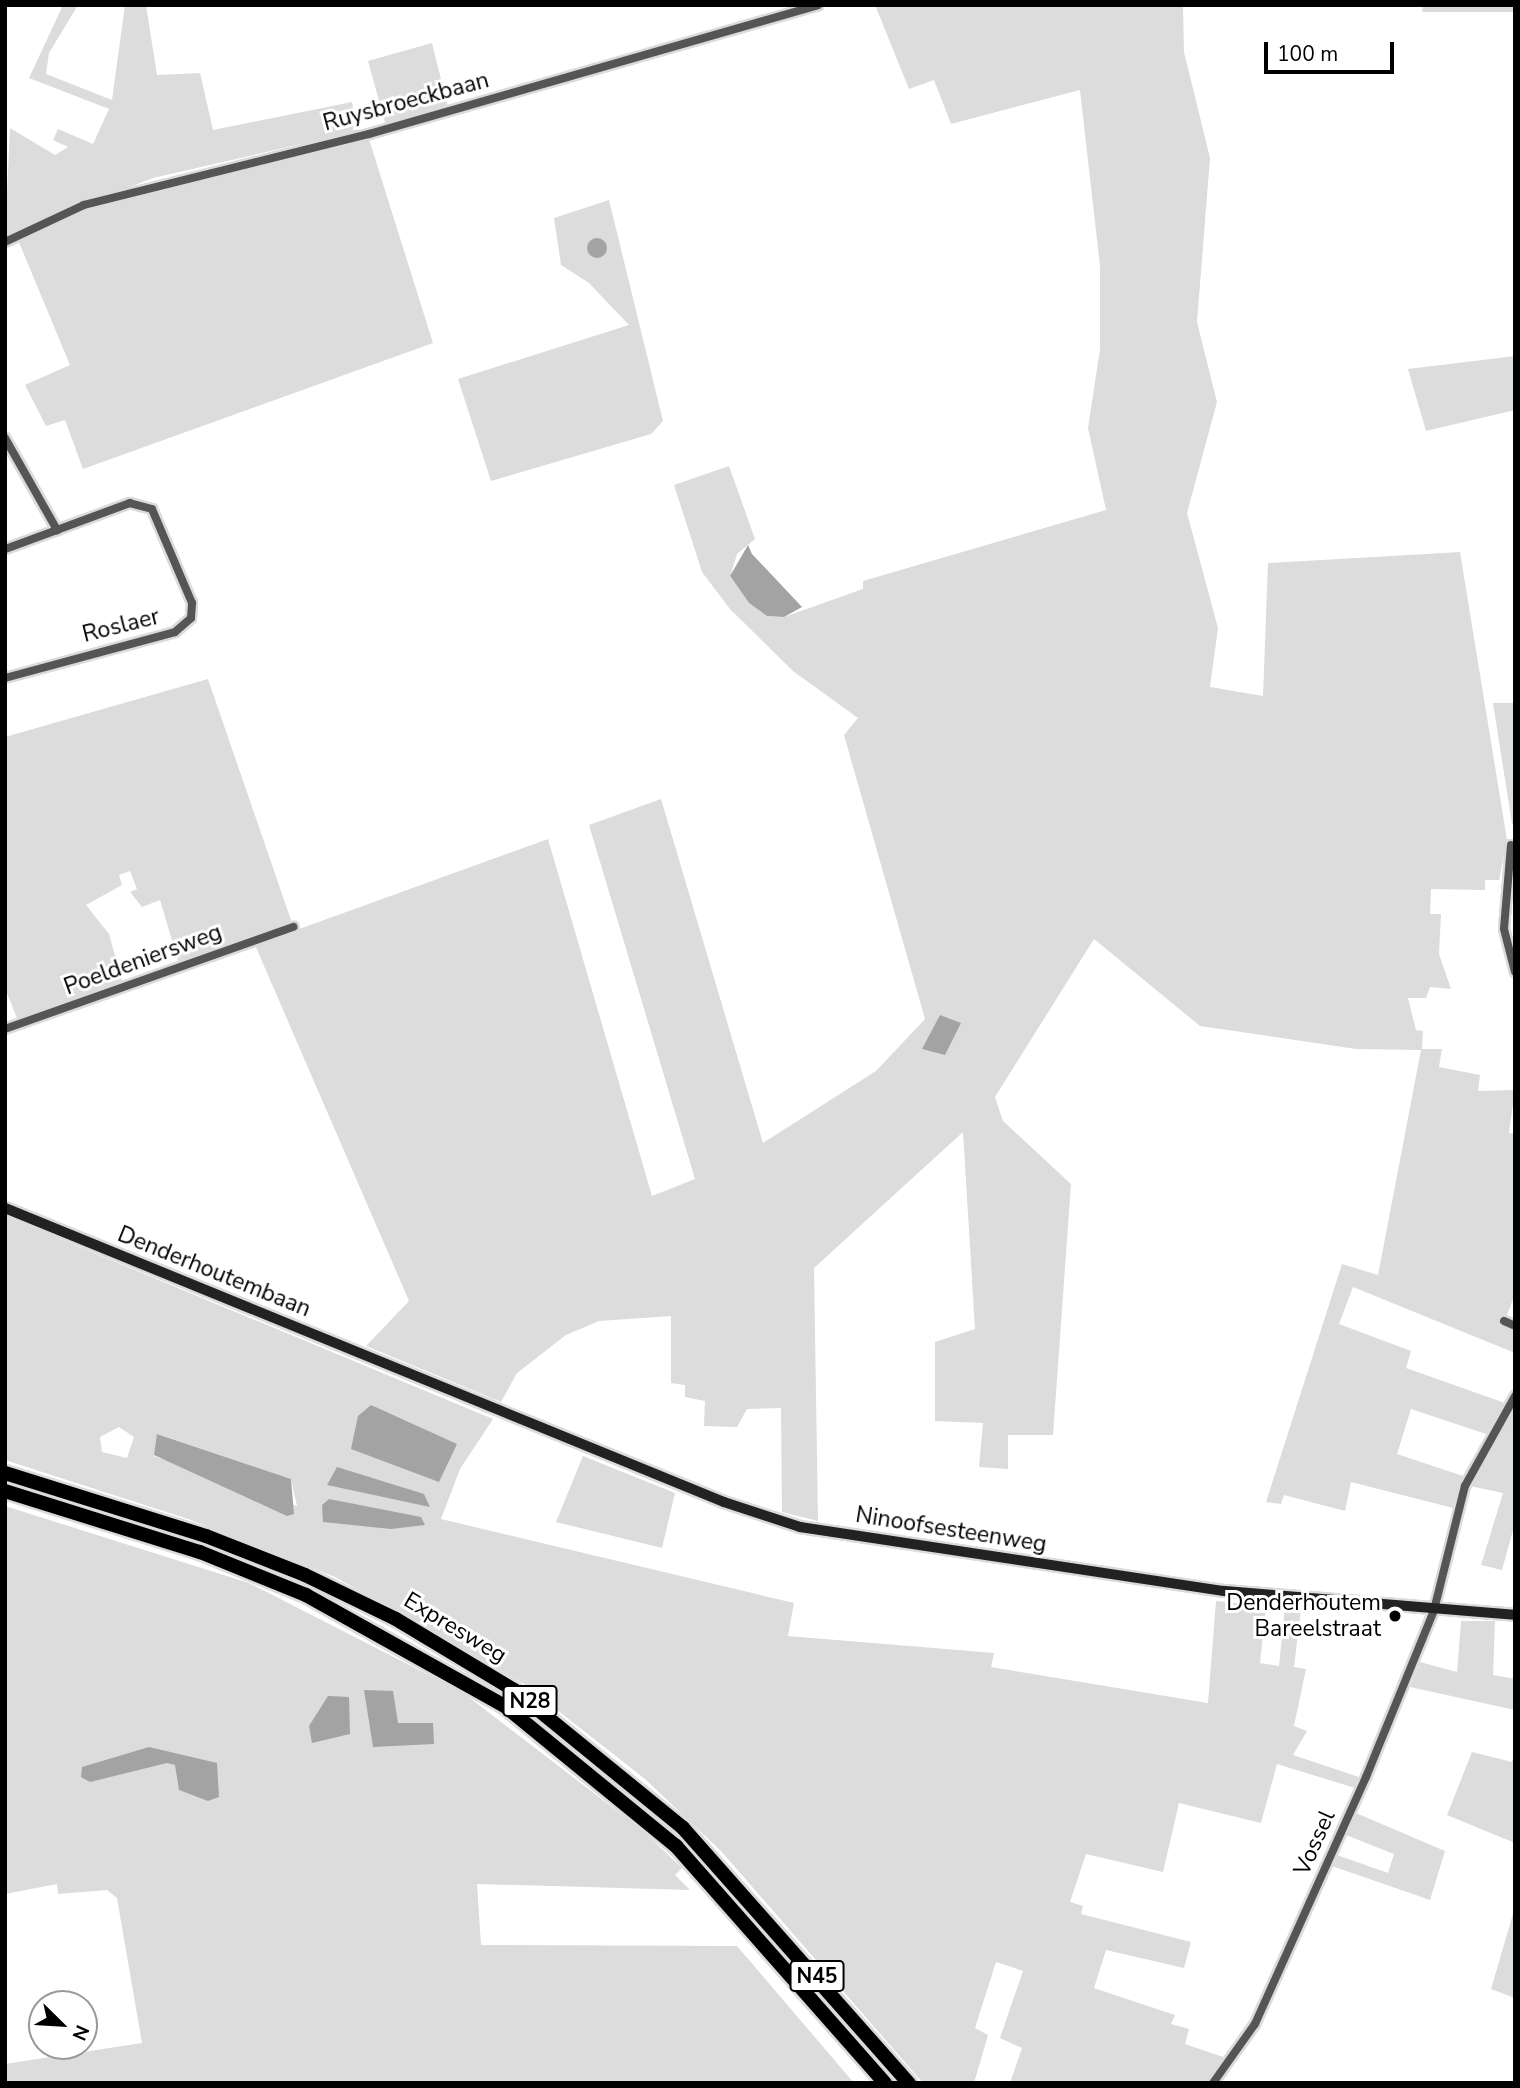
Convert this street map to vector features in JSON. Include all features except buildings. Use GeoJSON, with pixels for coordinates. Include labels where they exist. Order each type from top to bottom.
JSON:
{"type":"FeatureCollection","features":[{"type":"Feature","properties":{"kind":"highway","name":"Expresweg"},"geometry":{"type":"LineString","coordinates":[[5,1473],[254,1553],[396,1619],[546,1713],[640,1788],[724,1870],[909,2083]]}},
{"type":"Feature","properties":{"kind":"highway","name":"Expresweg"},"geometry":{"type":"LineString","coordinates":[[5,1491],[200,1552],[389,1636],[546,1736],[629,1802],[711,1882],[885,2083]]}},
{"type":"Feature","properties":{"kind":"street","name":"Ruysbroeckbaan"},"geometry":{"type":"LineString","coordinates":[[5,242],[84,205],[369,134],[818,5]]}},
{"type":"Feature","properties":{"kind":"street"},"geometry":{"type":"LineString","coordinates":[[5,438],[57,530]]}},
{"type":"Feature","properties":{"kind":"street","name":"Roslaer"},"geometry":{"type":"LineString","coordinates":[[5,549],[130,503],[152,509],[192,603],[191,618],[175,632],[5,678]]}},
{"type":"Feature","properties":{"kind":"street"},"geometry":{"type":"LineString","coordinates":[[1511,845],[1504,929],[1515,972]]}},
{"type":"Feature","properties":{"kind":"street","name":"Poeldeniersweg"},"geometry":{"type":"LineString","coordinates":[[5,1029],[293,927]]}},
{"type":"Feature","properties":{"kind":"street","name":"Denderhoutembaan"},"geometry":{"type":"LineString","coordinates":[[5,1208],[407,1374]]}},
{"type":"Feature","properties":{"kind":"street"},"geometry":{"type":"LineString","coordinates":[[1504,1321],[1515,1326]]}},
{"type":"Feature","properties":{"kind":"street","name":"Ninoofsesteenweg"},"geometry":{"type":"LineString","coordinates":[[407,1374],[800,1527],[1224,1591],[1515,1615]]}},
{"type":"Feature","properties":{"kind":"street","name":"Vossel"},"geometry":{"type":"LineString","coordinates":[[1213,2083],[1255,2024],[1434,1610],[1465,1486],[1515,1396]]}},
{"type":"Feature","properties":{"kind":"shaded area"},"geometry":{"type":"Polygon","coordinates":[[[63,5],[78,5],[49,53],[46,74],[112,100],[125,5],[146,5],[157,75],[200,73],[213,130],[352,102],[358,131],[153,178],[5,235],[10,128],[55,155],[68,147],[53,140],[58,129],[93,144],[109,109],[29,78],[63,5]]]}},
{"type":"Feature","properties":{"kind":"shaded area"},"geometry":{"type":"Polygon","coordinates":[[[875,5],[1183,5],[1184,52],[1210,158],[1197,322],[1217,402],[1187,513],[1218,628],[1210,687],[1263,696],[1268,563],[1460,552],[1507,840],[1499,880],[1485,880],[1485,890],[1431,889],[1430,914],[1441,914],[1439,954],[1451,989],[1430,987],[1426,998],[1408,998],[1416,1030],[1423,1031],[1422,1049],[1442,1049],[1439,1067],[1480,1075],[1478,1091],[1515,1090],[1509,1133],[1515,1134],[1515,1294],[1504,1323],[1515,1329],[1515,1353],[1353,1287],[1339,1324],[1411,1351],[1406,1368],[1505,1403],[1486,1434],[1411,1409],[1397,1454],[1463,1476],[1453,1508],[1351,1482],[1345,1511],[1284,1495],[1281,1504],[1266,1502],[1342,1264],[1378,1275],[1421,1050],[1356,1049],[1200,1026],[1094,939],[995,1097],[1003,1121],[1071,1184],[1053,1435],[1008,1435],[1008,1469],[979,1467],[983,1423],[935,1421],[935,1342],[975,1329],[963,1132],[814,1268],[818,1521],[782,1512],[781,1408],[747,1409],[737,1427],[704,1426],[705,1401],[685,1397],[685,1385],[671,1383],[671,1316],[599,1321],[566,1335],[517,1373],[501,1402],[366,1346],[409,1301],[255,945],[548,839],[652,1196],[695,1179],[589,825],[661,799],[763,1143],[876,1071],[925,1019],[844,735],[858,718],[793,671],[730,609],[702,572],[674,485],[729,466],[755,539],[737,554],[730,577],[749,603],[767,616],[784,617],[863,589],[863,581],[1106,510],[1088,428],[1100,349],[1100,266],[1080,90],[951,124],[934,80],[909,89],[875,5]]]}},
{"type":"Feature","properties":{"kind":"shaded area"},"geometry":{"type":"Polygon","coordinates":[[[1423,5],[1515,5],[1515,12],[1422,12],[1423,5]]]}},
{"type":"Feature","properties":{"kind":"shaded area"},"geometry":{"type":"Polygon","coordinates":[[[432,43],[448,107],[386,126],[368,61],[432,43]]]}},
{"type":"Feature","properties":{"kind":"shaded area"},"geometry":{"type":"Polygon","coordinates":[[[368,136],[433,343],[83,469],[65,420],[46,426],[25,385],[70,365],[18,240],[96,207],[368,136]]]}},
{"type":"Feature","properties":{"kind":"shaded area"},"geometry":{"type":"Polygon","coordinates":[[[609,200],[663,421],[651,434],[491,481],[458,379],[629,325],[589,283],[561,265],[554,218],[609,200]]]}},
{"type":"Feature","properties":{"kind":"shaded area"},"geometry":{"type":"Polygon","coordinates":[[[597,238],[604,241],[607,248],[604,255],[597,258],[590,255],[587,248],[590,241],[597,238]]]}},
{"type":"Feature","properties":{"kind":"shaded area"},"geometry":{"type":"Polygon","coordinates":[[[1515,356],[1515,410],[1426,431],[1408,369],[1515,356]]]}},
{"type":"Feature","properties":{"kind":"shaded area"},"geometry":{"type":"Polygon","coordinates":[[[748,545],[752,554],[802,607],[784,617],[767,616],[749,603],[730,576],[748,545]]]}},
{"type":"Feature","properties":{"kind":"shaded area"},"geometry":{"type":"Polygon","coordinates":[[[208,679],[292,923],[179,964],[160,900],[142,907],[130,892],[137,889],[130,871],[119,875],[122,885],[86,905],[109,934],[123,984],[18,1021],[5,988],[5,737],[208,679]]]}},
{"type":"Feature","properties":{"kind":"shaded area"},"geometry":{"type":"Polygon","coordinates":[[[1493,703],[1515,703],[1515,824],[1512,824],[1493,703]]]}},
{"type":"Feature","properties":{"kind":"shaded area"},"geometry":{"type":"Polygon","coordinates":[[[940,1015],[961,1023],[945,1055],[922,1049],[940,1015]]]}},
{"type":"Feature","properties":{"kind":"shaded area"},"geometry":{"type":"Polygon","coordinates":[[[5,1216],[493,1419],[460,1469],[441,1519],[794,1603],[788,1636],[994,1653],[991,1667],[1208,1703],[1216,1601],[1266,1606],[1260,1663],[1279,1666],[1285,1607],[1301,1609],[1294,1667],[1306,1669],[1294,1726],[1307,1731],[1293,1755],[1359,1777],[1355,1788],[1277,1764],[1261,1823],[1179,1803],[1163,1872],[1086,1854],[1070,1902],[1083,1906],[1081,1914],[1191,1942],[1184,1968],[1106,1950],[1094,1988],[1175,2015],[1171,2024],[1189,2029],[1185,2044],[1226,2058],[1207,2083],[1010,2083],[1022,2048],[1000,2038],[1023,1971],[996,1962],[975,2028],[988,2035],[974,2083],[923,2083],[721,1851],[645,1779],[524,1684],[335,1577],[188,1519],[5,1460],[5,1216]],[[119,1427],[100,1437],[102,1452],[127,1458],[134,1437],[119,1427]],[[158,1434],[154,1456],[297,1506],[291,1479],[158,1434]]]}},
{"type":"Feature","properties":{"kind":"shaded area"},"geometry":{"type":"Polygon","coordinates":[[[1515,1403],[1515,1523],[1502,1570],[1481,1565],[1503,1493],[1470,1486],[1515,1403]]]}},
{"type":"Feature","properties":{"kind":"shaded area"},"geometry":{"type":"Polygon","coordinates":[[[371,1405],[457,1444],[439,1482],[351,1449],[358,1416],[371,1405]]]}},
{"type":"Feature","properties":{"kind":"shaded area"},"geometry":{"type":"Polygon","coordinates":[[[157,1434],[291,1479],[294,1514],[287,1516],[154,1455],[157,1434]]]}},
{"type":"Feature","properties":{"kind":"shaded area"},"geometry":{"type":"Polygon","coordinates":[[[583,1456],[675,1493],[662,1548],[556,1522],[583,1456]]]}},
{"type":"Feature","properties":{"kind":"shaded area"},"geometry":{"type":"Polygon","coordinates":[[[337,1467],[424,1494],[430,1507],[327,1485],[337,1467]]]}},
{"type":"Feature","properties":{"kind":"shaded area"},"geometry":{"type":"Polygon","coordinates":[[[329,1499],[421,1517],[425,1525],[391,1529],[323,1522],[322,1505],[329,1499]]]}},
{"type":"Feature","properties":{"kind":"shaded area"},"geometry":{"type":"Polygon","coordinates":[[[5,1506],[249,1583],[462,1692],[642,1830],[682,1868],[675,1875],[690,1890],[477,1884],[481,1945],[737,1946],[854,2083],[5,2083],[5,2064],[31,2060],[98,2060],[98,2050],[142,2043],[117,1898],[107,1890],[58,1894],[57,1884],[5,1894],[5,1506]]]}},
{"type":"Feature","properties":{"kind":"shaded area"},"geometry":{"type":"Polygon","coordinates":[[[1461,1621],[1495,1621],[1493,1675],[1515,1679],[1515,1710],[1410,1687],[1420,1662],[1457,1672],[1461,1621]]]}},
{"type":"Feature","properties":{"kind":"shaded area"},"geometry":{"type":"Polygon","coordinates":[[[364,1690],[393,1691],[398,1723],[433,1723],[434,1744],[373,1747],[364,1690]]]}},
{"type":"Feature","properties":{"kind":"shaded area"},"geometry":{"type":"Polygon","coordinates":[[[328,1696],[349,1697],[350,1734],[312,1743],[309,1726],[328,1696]]]}},
{"type":"Feature","properties":{"kind":"shaded area"},"geometry":{"type":"Polygon","coordinates":[[[149,1747],[217,1763],[219,1797],[208,1801],[179,1790],[175,1765],[167,1763],[90,1782],[81,1777],[82,1767],[149,1747]]]}},
{"type":"Feature","properties":{"kind":"shaded area"},"geometry":{"type":"Polygon","coordinates":[[[1515,1751],[1515,1843],[1447,1815],[1472,1752],[1512,1762],[1515,1751]]]}},
{"type":"Feature","properties":{"kind":"shaded area"},"geometry":{"type":"Polygon","coordinates":[[[1356,1813],[1445,1851],[1430,1900],[1332,1866],[1337,1855],[1388,1873],[1394,1854],[1346,1835],[1356,1813]]]}},
{"type":"Feature","properties":{"kind":"shaded area"},"geometry":{"type":"Polygon","coordinates":[[[1515,1907],[1515,1998],[1491,1989],[1515,1907]]]}},
{"type":"Feature","properties":{"kind":"place","name":"Denderhoutem Bareelstraat"},"geometry":{"type":"Point","coordinates":[1395,1616]}}]}
